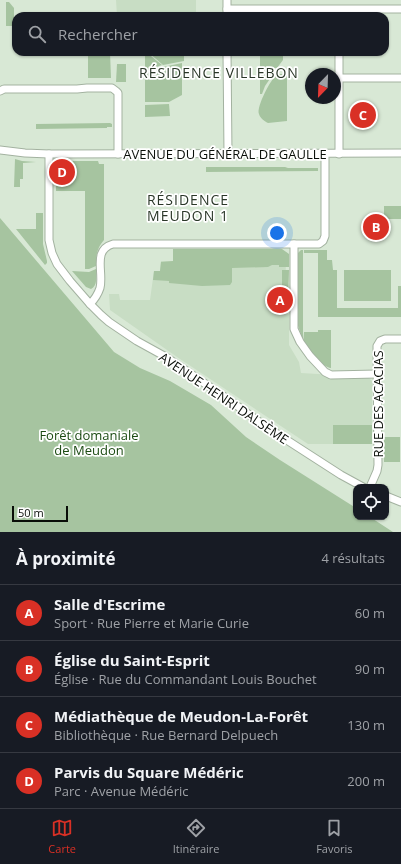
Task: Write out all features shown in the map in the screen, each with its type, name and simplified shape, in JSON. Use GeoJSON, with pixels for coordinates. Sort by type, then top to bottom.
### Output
{"type":"FeatureCollection","features":[{"type":"Feature","properties":{"kind":"street"},"geometry":{"type":"LineString","coordinates":[[227,0],[227,12],[339,12],[401,9]]}},
{"type":"Feature","properties":{"kind":"street"},"geometry":{"type":"LineString","coordinates":[[227,56],[228,154]]}},
{"type":"Feature","properties":{"kind":"street"},"geometry":{"type":"LineString","coordinates":[[339,56],[339,68]]}},
{"type":"Feature","properties":{"kind":"street"},"geometry":{"type":"LineString","coordinates":[[341,78],[401,78]]}},
{"type":"Feature","properties":{"kind":"street"},"geometry":{"type":"LineString","coordinates":[[0,91],[4,89],[114,89],[118,93],[118,154]]}},
{"type":"Feature","properties":{"kind":"street"},"geometry":{"type":"LineString","coordinates":[[339,104],[339,154]]}},
{"type":"Feature","properties":{"kind":"street","name":"AVENUE DU GÉNÉRAL DE GAULLE"},"geometry":{"type":"LineString","coordinates":[[0,150],[49,154],[401,153]]}},
{"type":"Feature","properties":{"kind":"street","name":"AVENUE HENRI DALSÈME"},"geometry":{"type":"LineString","coordinates":[[49,154],[50,247],[59,267],[90,304],[109,322],[137,341],[166,357],[265,426],[340,475],[357,484]]}},
{"type":"Feature","properties":{"kind":"street"},"geometry":{"type":"LineString","coordinates":[[90,304],[95,298],[100,287],[101,252],[108,245],[319,244],[323,241],[325,236],[325,154]]}},
{"type":"Feature","properties":{"kind":"street"},"geometry":{"type":"LineString","coordinates":[[294,244],[294,329],[300,342],[320,367],[331,375],[377,374]]}},
{"type":"Feature","properties":{"kind":"street","name":"RUE DES ACACIAS"},"geometry":{"type":"LineString","coordinates":[[371,484],[378,465],[377,346],[380,341],[385,339],[401,339]]}},
{"type":"Feature","properties":{"kind":"street"},"geometry":{"type":"LineString","coordinates":[[389,497],[401,502]]}},
{"type":"Feature","properties":{"kind":"shaded area"},"geometry":{"type":"Polygon","coordinates":[[[116,0],[196,0],[196,12],[117,12],[116,0]]]}},
{"type":"Feature","properties":{"kind":"shaded area"},"geometry":{"type":"Polygon","coordinates":[[[173,253],[286,255],[285,313],[289,314],[289,345],[299,362],[301,373],[368,377],[372,381],[372,444],[308,444],[177,357],[110,310],[109,294],[119,294],[120,300],[150,300],[154,271],[160,271],[161,261],[173,261],[173,253]]]}},
{"type":"Feature","properties":{"kind":"green space"},"geometry":{"type":"Polygon","coordinates":[[[6,2],[9,2],[14,8],[14,12],[12,12],[12,26],[6,26],[6,2]]]}},
{"type":"Feature","properties":{"kind":"green space"},"geometry":{"type":"Polygon","coordinates":[[[88,56],[110,56],[111,78],[88,78],[88,56]]]}},
{"type":"Feature","properties":{"kind":"green space"},"geometry":{"type":"Polygon","coordinates":[[[145,56],[151,56],[162,65],[145,71],[145,56]]]}},
{"type":"Feature","properties":{"kind":"green space"},"geometry":{"type":"Polygon","coordinates":[[[153,56],[184,56],[184,61],[163,65],[153,56]]]}},
{"type":"Feature","properties":{"kind":"green space"},"geometry":{"type":"Polygon","coordinates":[[[260,56],[283,56],[283,60],[277,68],[260,68],[260,56]]]}},
{"type":"Feature","properties":{"kind":"green space"},"geometry":{"type":"Polygon","coordinates":[[[182,63],[182,95],[169,102],[145,102],[145,74],[163,67],[182,63]]]}},
{"type":"Feature","properties":{"kind":"green space"},"geometry":{"type":"Polygon","coordinates":[[[117,64],[126,64],[126,82],[116,82],[117,64]]]}},
{"type":"Feature","properties":{"kind":"green space"},"geometry":{"type":"Polygon","coordinates":[[[260,70],[276,70],[265,86],[262,94],[260,94],[260,70]]]}},
{"type":"Feature","properties":{"kind":"green space"},"geometry":{"type":"Polygon","coordinates":[[[277,74],[287,74],[287,121],[268,123],[260,117],[259,110],[271,81],[277,74]]]}},
{"type":"Feature","properties":{"kind":"green space"},"geometry":{"type":"Polygon","coordinates":[[[169,104],[170,116],[145,117],[145,105],[169,104]]]}},
{"type":"Feature","properties":{"kind":"green space"},"geometry":{"type":"Polygon","coordinates":[[[36,124],[112,124],[112,127],[107,128],[36,129],[36,124]]]}},
{"type":"Feature","properties":{"kind":"green space"},"geometry":{"type":"Polygon","coordinates":[[[15,159],[36,162],[23,163],[23,179],[20,179],[20,187],[14,187],[15,159]]]}},
{"type":"Feature","properties":{"kind":"green space"},"geometry":{"type":"Polygon","coordinates":[[[56,161],[98,161],[99,164],[104,164],[104,240],[97,252],[96,266],[89,269],[85,269],[85,191],[56,191],[56,161]]]}},
{"type":"Feature","properties":{"kind":"green space"},"geometry":{"type":"Polygon","coordinates":[[[206,167],[318,168],[318,171],[206,172],[206,167]]]}},
{"type":"Feature","properties":{"kind":"green space"},"geometry":{"type":"Polygon","coordinates":[[[384,206],[401,206],[401,219],[384,219],[384,206]]]}},
{"type":"Feature","properties":{"kind":"green space"},"geometry":{"type":"Polygon","coordinates":[[[36,213],[43,213],[43,244],[47,261],[45,265],[16,229],[36,229],[36,213]]]}},
{"type":"Feature","properties":{"kind":"green space","name":"Forêt domaniale de Meudon"},"geometry":{"type":"Polygon","coordinates":[[[0,218],[114,352],[140,368],[170,381],[211,405],[246,437],[353,506],[353,520],[375,520],[393,532],[0,532],[0,218]]]}},
{"type":"Feature","properties":{"kind":"green space"},"geometry":{"type":"Polygon","coordinates":[[[173,249],[282,249],[289,254],[289,267],[272,265],[268,267],[232,268],[232,282],[230,285],[202,286],[153,280],[154,271],[160,271],[161,262],[173,261],[173,249]]]}},
{"type":"Feature","properties":{"kind":"green space"},"geometry":{"type":"Polygon","coordinates":[[[301,250],[303,250],[303,340],[297,323],[297,256],[301,250]]]}},
{"type":"Feature","properties":{"kind":"green space"},"geometry":{"type":"Polygon","coordinates":[[[304,250],[327,250],[327,260],[332,260],[333,270],[337,270],[337,308],[398,308],[398,286],[401,286],[401,317],[318,317],[318,253],[304,253],[304,250]]]}},
{"type":"Feature","properties":{"kind":"green space"},"geometry":{"type":"Polygon","coordinates":[[[96,269],[96,283],[91,289],[86,287],[72,271],[89,272],[96,269]]]}},
{"type":"Feature","properties":{"kind":"green space"},"geometry":{"type":"Polygon","coordinates":[[[282,270],[289,270],[288,304],[285,304],[285,294],[282,294],[282,270]]]}},
{"type":"Feature","properties":{"kind":"green space"},"geometry":{"type":"Polygon","coordinates":[[[344,270],[391,270],[391,301],[344,301],[344,270]]]}},
{"type":"Feature","properties":{"kind":"green space"},"geometry":{"type":"Polygon","coordinates":[[[318,330],[331,330],[331,368],[315,358],[305,345],[304,332],[318,332],[318,330]]]}},
{"type":"Feature","properties":{"kind":"green space"},"geometry":{"type":"Polygon","coordinates":[[[333,425],[372,425],[372,444],[333,444],[333,425]]]}},
{"type":"Feature","properties":{"kind":"green space"},"geometry":{"type":"Polygon","coordinates":[[[384,437],[400,437],[400,462],[384,462],[384,437]]]}},
{"type":"Feature","properties":{"kind":"place","name":"Médiathèque de Meudon-La-Forêt"},"geometry":{"type":"Point","coordinates":[363,115]}},
{"type":"Feature","properties":{"kind":"place","name":"Parvis du Square Médéric"},"geometry":{"type":"Point","coordinates":[62,172]}},
{"type":"Feature","properties":{"kind":"place","name":"Église du Saint-Esprit"},"geometry":{"type":"Point","coordinates":[376,227]}},
{"type":"Feature","properties":{"kind":"place","name":"Salle d'Escrime"},"geometry":{"type":"Point","coordinates":[280,300]}},
{"type":"Feature","properties":{"kind":"district","name":"RÉSIDENCE VILLEBON"},"geometry":{"type":"Point","coordinates":[219,72]}},
{"type":"Feature","properties":{"kind":"district","name":"RÉSIDENCE MEUDON 1"},"geometry":{"type":"Point","coordinates":[188,208]}}]}
